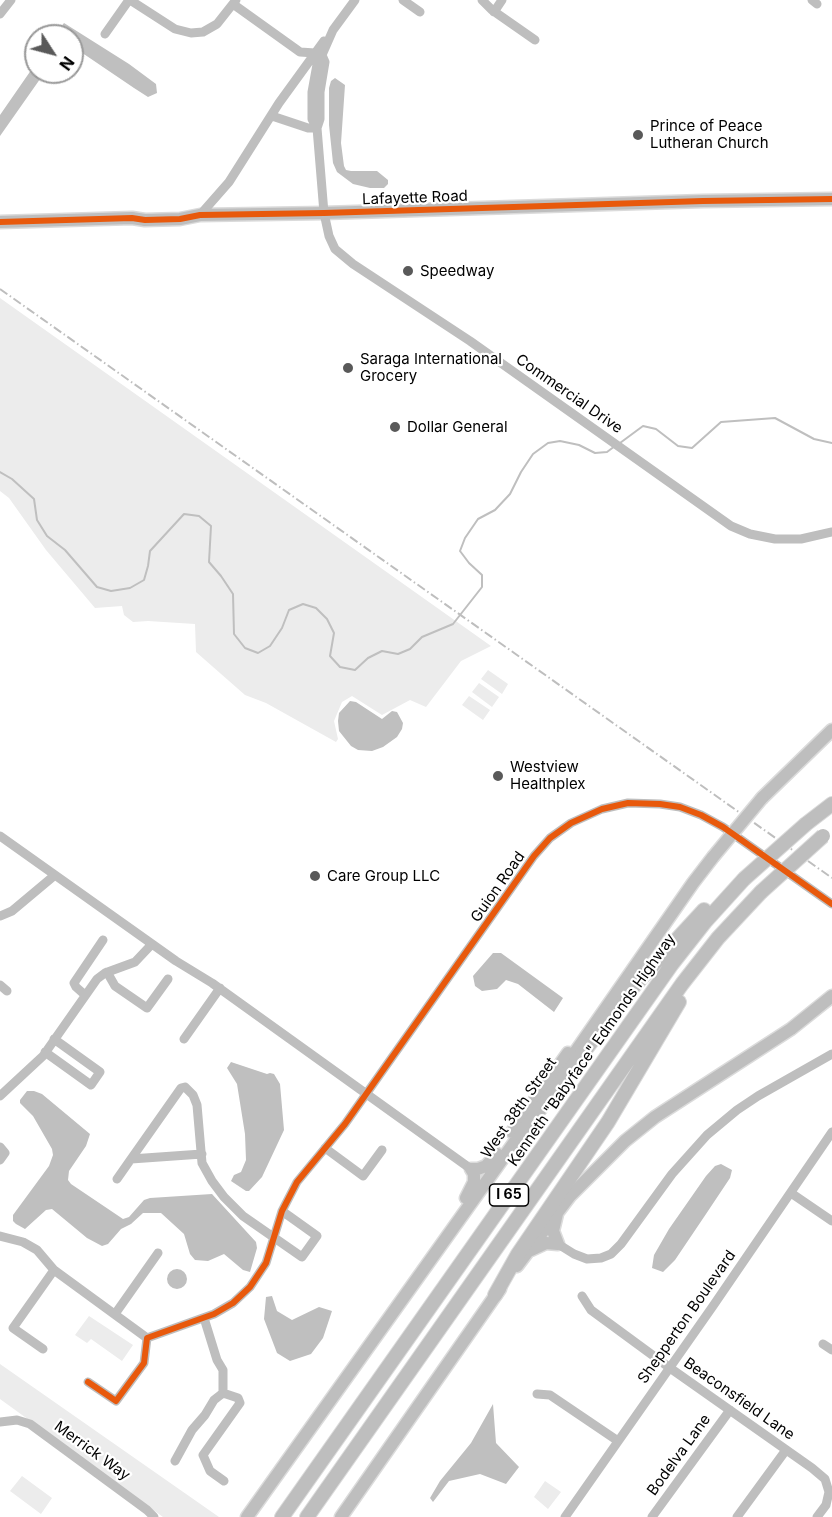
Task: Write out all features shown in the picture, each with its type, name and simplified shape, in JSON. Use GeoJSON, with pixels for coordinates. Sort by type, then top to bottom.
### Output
{"type":"FeatureCollection","features":[{"type":"Feature","properties":{"kind":"highway","name":"Kenneth \"Babyface\" Edmonds Highway"},"geometry":{"type":"LineString","coordinates":[[282,1517],[672,964],[705,922],[744,879],[832,804]]}},
{"type":"Feature","properties":{"kind":"highway","name":"I 65"},"geometry":{"type":"LineString","coordinates":[[307,1517],[682,984],[718,938],[761,892],[828,833]]}},
{"type":"Feature","properties":{"kind":"highway"},"geometry":{"type":"LineString","coordinates":[[521,1134],[638,981],[708,906],[744,879]]}},
{"type":"Feature","properties":{"kind":"highway"},"geometry":{"type":"LineString","coordinates":[[495,1295],[518,1254],[608,1122],[718,938]]}},
{"type":"Feature","properties":{"kind":"main road","name":"Lafayette Road"},"geometry":{"type":"LineString","coordinates":[[0,222],[132,218],[136,214],[182,211],[200,215],[324,213],[685,201],[832,199]]}},
{"type":"Feature","properties":{"kind":"main road","name":"West 38th Street"},"geometry":{"type":"LineString","coordinates":[[247,1517],[521,1134],[602,1013],[713,857],[762,798],[832,730]]}},
{"type":"Feature","properties":{"kind":"main road"},"geometry":{"type":"LineString","coordinates":[[341,1517],[495,1295],[558,1210],[596,1167],[635,1132],[668,1108],[781,1036],[832,996]]}},
{"type":"Feature","properties":{"kind":"main road"},"geometry":{"type":"LineString","coordinates":[[446,1236],[471,1189],[474,1177],[471,1169],[482,1168],[492,1160],[573,1046],[602,1013]]}},
{"type":"Feature","properties":{"kind":"main road"},"geometry":{"type":"LineString","coordinates":[[528,1252],[543,1244],[558,1244],[553,1231],[558,1210]]}},
{"type":"Feature","properties":{"kind":"street"},"geometry":{"type":"LineString","coordinates":[[0,14],[11,0]]}},
{"type":"Feature","properties":{"kind":"street"},"geometry":{"type":"LineString","coordinates":[[105,34],[130,0],[175,29],[191,33],[200,33],[212,28],[222,19],[234,2],[300,52],[319,54]]}},
{"type":"Feature","properties":{"kind":"street"},"geometry":{"type":"LineString","coordinates":[[200,215],[229,182],[279,103],[305,67],[319,54],[355,0]]}},
{"type":"Feature","properties":{"kind":"street"},"geometry":{"type":"LineString","coordinates":[[403,0],[420,12]]}},
{"type":"Feature","properties":{"kind":"street"},"geometry":{"type":"LineString","coordinates":[[482,0],[494,12],[535,40]]}},
{"type":"Feature","properties":{"kind":"street"},"geometry":{"type":"LineString","coordinates":[[494,12],[502,0]]}},
{"type":"Feature","properties":{"kind":"street"},"geometry":{"type":"LineString","coordinates":[[300,52],[305,67]]}},
{"type":"Feature","properties":{"kind":"street","name":"Commercial Drive"},"geometry":{"type":"LineString","coordinates":[[319,54],[325,62],[320,92],[320,119],[316,128],[324,213],[330,241],[340,254],[470,341],[725,522],[750,534],[775,539],[791,540],[832,532]]}},
{"type":"Feature","properties":{"kind":"street"},"geometry":{"type":"LineString","coordinates":[[272,116],[308,128],[316,128]]}},
{"type":"Feature","properties":{"kind":"street","name":"Guion Road"},"geometry":{"type":"LineString","coordinates":[[147,1338],[204,1318],[233,1303],[250,1287],[266,1263],[282,1211],[297,1182],[366,1094],[537,852],[555,834],[591,813],[613,806],[638,803],[670,805],[692,811],[723,827],[832,904]]}},
{"type":"Feature","properties":{"kind":"street"},"geometry":{"type":"LineString","coordinates":[[0,836],[152,944],[220,988],[471,1169]]}},
{"type":"Feature","properties":{"kind":"street"},"geometry":{"type":"LineString","coordinates":[[0,916],[12,911],[55,875]]}},
{"type":"Feature","properties":{"kind":"street"},"geometry":{"type":"LineString","coordinates":[[86,994],[75,987],[74,983],[103,940]]}},
{"type":"Feature","properties":{"kind":"street"},"geometry":{"type":"LineString","coordinates":[[0,1096],[45,1052],[97,979],[107,972],[135,962],[152,944]]}},
{"type":"Feature","properties":{"kind":"street"},"geometry":{"type":"LineString","coordinates":[[107,972],[115,986],[147,1008],[168,979]]}},
{"type":"Feature","properties":{"kind":"street"},"geometry":{"type":"LineString","coordinates":[[184,1039],[220,988]]}},
{"type":"Feature","properties":{"kind":"street"},"geometry":{"type":"LineString","coordinates":[[45,1052],[91,1085],[100,1072],[54,1039]]}},
{"type":"Feature","properties":{"kind":"street"},"geometry":{"type":"LineString","coordinates":[[558,1244],[587,1259],[597,1259],[611,1254],[621,1244],[672,1174],[707,1135],[758,1095],[832,1054]]}},
{"type":"Feature","properties":{"kind":"street"},"geometry":{"type":"LineString","coordinates":[[117,1179],[184,1087],[193,1095],[197,1105],[204,1167],[224,1197],[247,1219],[303,1257],[317,1236],[282,1211]]}},
{"type":"Feature","properties":{"kind":"street","name":"Shepperton Boulevard"},"geometry":{"type":"LineString","coordinates":[[567,1516],[832,1132]]}},
{"type":"Feature","properties":{"kind":"street"},"geometry":{"type":"LineString","coordinates":[[0,1147],[5,1153],[0,1160]]}},
{"type":"Feature","properties":{"kind":"street"},"geometry":{"type":"LineString","coordinates":[[325,1148],[363,1176],[382,1150]]}},
{"type":"Feature","properties":{"kind":"street"},"geometry":{"type":"LineString","coordinates":[[131,1159],[202,1154]]}},
{"type":"Feature","properties":{"kind":"street"},"geometry":{"type":"LineString","coordinates":[[791,1193],[832,1221]]}},
{"type":"Feature","properties":{"kind":"street"},"geometry":{"type":"LineString","coordinates":[[0,1236],[32,1246],[42,1254],[54,1270],[147,1338],[144,1363],[116,1401],[88,1382]]}},
{"type":"Feature","properties":{"kind":"street"},"geometry":{"type":"LineString","coordinates":[[114,1314],[158,1253]]}},
{"type":"Feature","properties":{"kind":"street"},"geometry":{"type":"LineString","coordinates":[[43,1349],[14,1328],[54,1270]]}},
{"type":"Feature","properties":{"kind":"street","name":"Beaconsfield Lane"},"geometry":{"type":"LineString","coordinates":[[582,1296],[591,1310],[825,1479],[829,1492],[826,1505],[817,1517]]}},
{"type":"Feature","properties":{"kind":"street"},"geometry":{"type":"LineString","coordinates":[[204,1318],[217,1360],[224,1374],[226,1394]]}},
{"type":"Feature","properties":{"kind":"street"},"geometry":{"type":"LineString","coordinates":[[823,1344],[832,1350]]}},
{"type":"Feature","properties":{"kind":"street"},"geometry":{"type":"LineString","coordinates":[[175,1461],[192,1430],[214,1400],[226,1394],[238,1398],[240,1403],[205,1450],[204,1457],[210,1471],[224,1481]]}},
{"type":"Feature","properties":{"kind":"street"},"geometry":{"type":"LineString","coordinates":[[537,1394],[550,1395],[618,1441]]}},
{"type":"Feature","properties":{"kind":"street","name":"Bodelva Lane"},"geometry":{"type":"LineString","coordinates":[[652,1517],[730,1410]]}},
{"type":"Feature","properties":{"kind":"street","name":"Merrick Way"},"geometry":{"type":"LineString","coordinates":[[4,1421],[20,1420],[30,1425],[154,1517]]}},
{"type":"Feature","properties":{"kind":"street"},"geometry":{"type":"LineString","coordinates":[[186,1441],[205,1450]]}},
{"type":"Feature","properties":{"kind":"street"},"geometry":{"type":"LineString","coordinates":[[737,1517],[786,1450]]}},
{"type":"Feature","properties":{"kind":"shaded area"},"geometry":{"type":"Polygon","coordinates":[[[84,36],[156,84],[157,93],[148,97],[84,54],[84,36]]]}},
{"type":"Feature","properties":{"kind":"shaded area"},"geometry":{"type":"Polygon","coordinates":[[[335,78],[345,85],[341,143],[344,166],[346,170],[351,171],[377,171],[388,180],[384,188],[353,184],[337,172],[333,163],[329,125],[329,88],[331,81],[335,78]]]}},
{"type":"Feature","properties":{"kind":"shaded area"},"geometry":{"type":"Polygon","coordinates":[[[24,80],[24,84],[37,84],[0,136],[0,115],[24,80]]]}},
{"type":"Feature","properties":{"kind":"shaded area"},"geometry":{"type":"Polygon","coordinates":[[[0,298],[491,646],[461,661],[426,707],[410,700],[382,715],[352,696],[342,702],[334,721],[338,739],[336,742],[266,703],[245,695],[196,652],[195,624],[133,622],[124,615],[122,606],[95,608],[46,550],[9,498],[0,491],[0,298]]]}},
{"type":"Feature","properties":{"kind":"shaded area"},"geometry":{"type":"Polygon","coordinates":[[[488,670],[508,684],[502,694],[481,679],[488,670]]]}},
{"type":"Feature","properties":{"kind":"shaded area"},"geometry":{"type":"Polygon","coordinates":[[[479,683],[499,697],[492,707],[472,692],[479,683]]]}},
{"type":"Feature","properties":{"kind":"shaded area"},"geometry":{"type":"Polygon","coordinates":[[[469,696],[490,710],[483,720],[462,705],[469,696]]]}},
{"type":"Feature","properties":{"kind":"shaded area"},"geometry":{"type":"Polygon","coordinates":[[[350,701],[356,702],[382,719],[392,711],[397,712],[403,723],[397,737],[383,747],[372,751],[358,750],[351,746],[339,731],[338,721],[339,713],[350,701]]]}},
{"type":"Feature","properties":{"kind":"shaded area"},"geometry":{"type":"Polygon","coordinates":[[[493,953],[501,953],[563,998],[554,1012],[518,984],[506,980],[497,989],[482,991],[475,986],[473,976],[493,953]]]}},
{"type":"Feature","properties":{"kind":"shaded area"},"geometry":{"type":"Polygon","coordinates":[[[231,1062],[267,1074],[274,1074],[280,1084],[284,1130],[262,1177],[249,1191],[231,1181],[234,1175],[241,1172],[246,1160],[245,1134],[237,1084],[227,1068],[231,1062]]]}},
{"type":"Feature","properties":{"kind":"shaded area"},"geometry":{"type":"Polygon","coordinates":[[[27,1091],[42,1094],[90,1134],[86,1146],[69,1171],[68,1180],[71,1184],[123,1219],[129,1217],[144,1200],[150,1198],[212,1194],[256,1242],[257,1248],[250,1272],[243,1270],[224,1254],[208,1261],[195,1260],[190,1254],[184,1234],[161,1213],[143,1213],[131,1224],[121,1229],[108,1244],[102,1246],[87,1238],[52,1209],[46,1210],[25,1229],[16,1224],[13,1221],[13,1215],[49,1166],[53,1155],[52,1149],[33,1116],[20,1103],[27,1091]]]}},
{"type":"Feature","properties":{"kind":"shaded area"},"geometry":{"type":"Polygon","coordinates":[[[721,1164],[732,1170],[730,1178],[675,1260],[663,1272],[652,1268],[654,1255],[669,1229],[706,1176],[715,1166],[721,1164]]]}},
{"type":"Feature","properties":{"kind":"shaded area"},"geometry":{"type":"Polygon","coordinates":[[[173,1269],[181,1269],[187,1275],[187,1283],[181,1289],[173,1289],[167,1283],[167,1275],[173,1269]]]}},
{"type":"Feature","properties":{"kind":"shaded area"},"geometry":{"type":"Polygon","coordinates":[[[272,1296],[277,1311],[292,1320],[319,1307],[332,1311],[323,1338],[311,1354],[290,1361],[277,1353],[264,1319],[266,1297],[272,1296]]]}},
{"type":"Feature","properties":{"kind":"shaded area"},"geometry":{"type":"Polygon","coordinates":[[[89,1316],[133,1345],[122,1361],[91,1339],[87,1343],[75,1335],[89,1316]]]}},
{"type":"Feature","properties":{"kind":"shaded area"},"geometry":{"type":"Polygon","coordinates":[[[0,1364],[219,1517],[163,1517],[0,1399],[0,1364]]]}},
{"type":"Feature","properties":{"kind":"shaded area"},"geometry":{"type":"Polygon","coordinates":[[[493,1404],[496,1443],[519,1467],[506,1484],[480,1474],[449,1481],[433,1502],[430,1498],[440,1481],[471,1443],[493,1404]]]}},
{"type":"Feature","properties":{"kind":"shaded area"},"geometry":{"type":"Polygon","coordinates":[[[22,1476],[52,1498],[41,1514],[10,1491],[22,1476]]]}},
{"type":"Feature","properties":{"kind":"shaded area"},"geometry":{"type":"Polygon","coordinates":[[[545,1481],[561,1492],[548,1509],[534,1497],[545,1481]]]}},
{"type":"Feature","properties":{"kind":"waterway"},"geometry":{"type":"LineString","coordinates":[[620,443],[643,426],[656,429],[678,446],[692,448],[721,422],[775,418],[814,439],[832,443]]}},
{"type":"Feature","properties":{"kind":"waterway"},"geometry":{"type":"LineString","coordinates":[[0,472],[12,479],[34,499],[37,520],[47,536],[65,550],[97,587],[111,591],[130,588],[144,580],[150,551],[184,514],[199,516],[211,526],[209,562],[233,594],[234,634],[245,648],[258,653],[270,646],[282,628],[289,610],[303,604],[316,608],[327,619],[334,633],[330,656],[340,667],[355,670],[368,658],[382,651],[398,654],[410,649],[422,637],[453,624],[482,587],[482,575],[460,551],[465,538],[478,519],[495,510],[510,494],[533,454],[548,443],[560,441],[579,445],[595,453],[607,452],[615,446]]}},
{"type":"Feature","properties":{"kind":"railway"},"geometry":{"type":"LineString","coordinates":[[0,289],[832,878]]}},
{"type":"Feature","properties":{"kind":"cycle path"},"geometry":{"type":"LineString","coordinates":[[0,222],[132,218],[145,220],[180,219],[200,215],[832,199]]}},
{"type":"Feature","properties":{"kind":"cycle path"},"geometry":{"type":"LineString","coordinates":[[88,1382],[116,1401],[144,1363],[147,1338],[214,1314],[233,1303],[250,1287],[266,1263],[282,1211],[297,1182],[345,1124],[534,856],[550,838],[571,823],[602,809],[628,803],[680,807],[723,827],[832,904]]}},
{"type":"Feature","properties":{"kind":"place","name":"Prince of Peace Lutheran Church"},"geometry":{"type":"Point","coordinates":[638,135]}},
{"type":"Feature","properties":{"kind":"place","name":"Speedway"},"geometry":{"type":"Point","coordinates":[408,271]}},
{"type":"Feature","properties":{"kind":"place","name":"Saraga International Grocery"},"geometry":{"type":"Point","coordinates":[348,368]}},
{"type":"Feature","properties":{"kind":"place","name":"Dollar General"},"geometry":{"type":"Point","coordinates":[395,427]}},
{"type":"Feature","properties":{"kind":"place","name":"Westview Healthplex"},"geometry":{"type":"Point","coordinates":[498,776]}},
{"type":"Feature","properties":{"kind":"place","name":"Care Group LLC"},"geometry":{"type":"Point","coordinates":[315,876]}}]}
